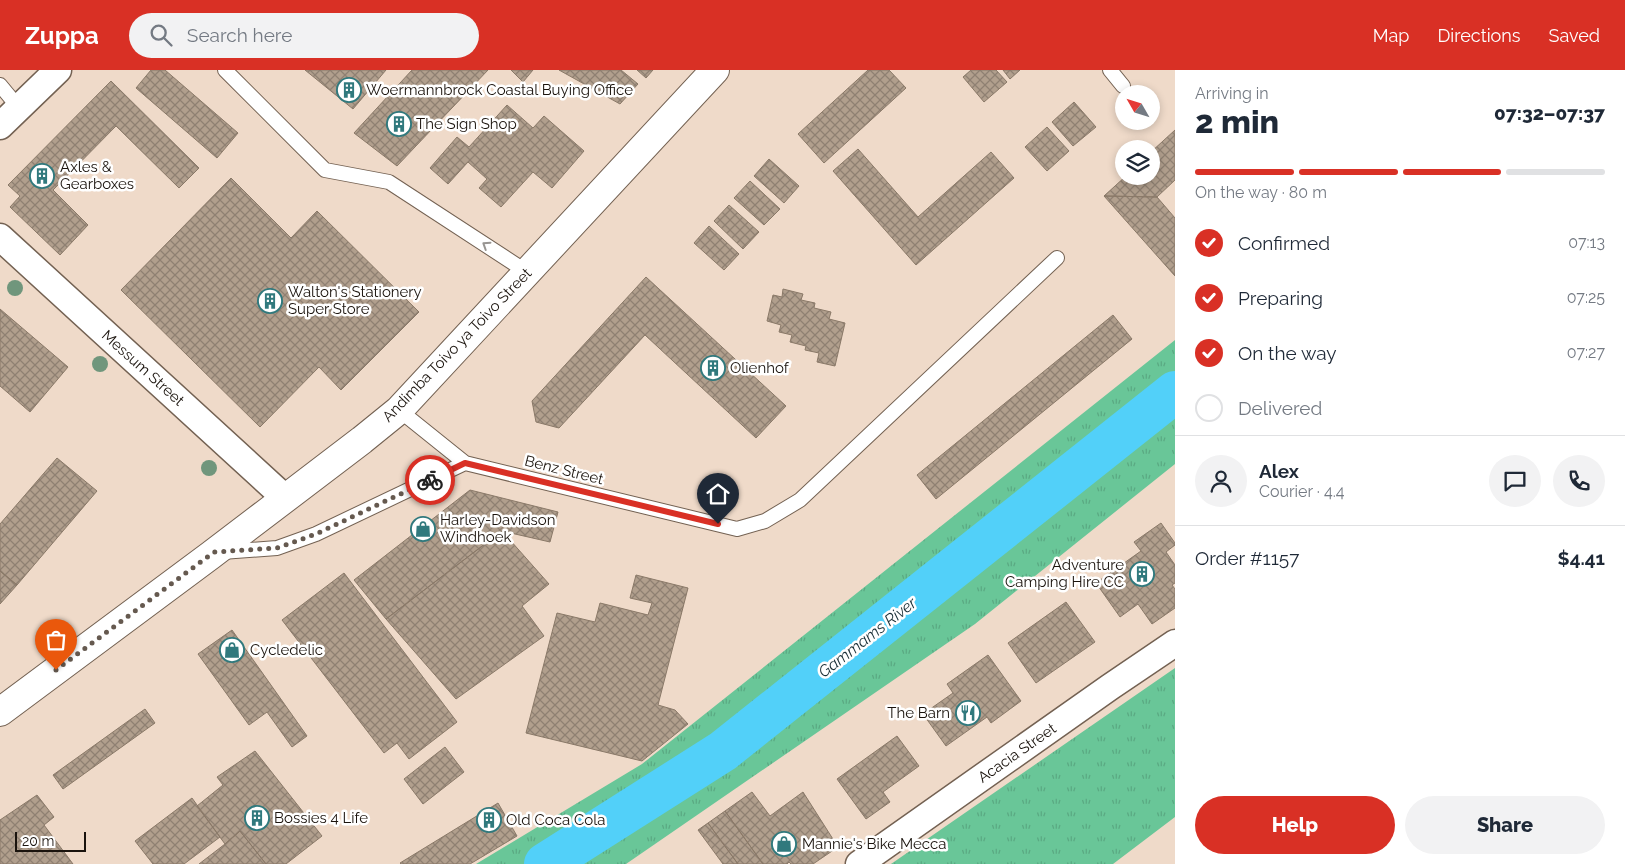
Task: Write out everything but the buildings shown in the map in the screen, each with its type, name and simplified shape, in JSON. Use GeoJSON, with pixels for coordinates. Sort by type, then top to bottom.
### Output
{"type":"FeatureCollection","features":[{"type":"Feature","properties":{"kind":"street"},"geometry":{"type":"LineString","coordinates":[[0,126],[58,70]]}},
{"type":"Feature","properties":{"kind":"street","name":"Andimba Toivo ya Toivo Street"},"geometry":{"type":"LineString","coordinates":[[0,712],[362,440],[399,410],[715,70]]}},
{"type":"Feature","properties":{"kind":"street","name":"Messum Street"},"geometry":{"type":"LineString","coordinates":[[0,237],[285,498]]}},
{"type":"Feature","properties":{"kind":"street","name":"Acacia Street"},"geometry":{"type":"LineString","coordinates":[[860,864],[1110,686],[1175,643]]}},
{"type":"Feature","properties":{"kind":"lane"},"geometry":{"type":"LineString","coordinates":[[225,70],[325,170],[388,182],[527,272]]}},
{"type":"Feature","properties":{"kind":"lane"},"geometry":{"type":"LineString","coordinates":[[1110,70],[1122,85]]}},
{"type":"Feature","properties":{"kind":"lane"},"geometry":{"type":"LineString","coordinates":[[0,85],[19,108]]}},
{"type":"Feature","properties":{"kind":"lane","name":"Benz Street"},"geometry":{"type":"LineString","coordinates":[[399,410],[465,463],[738,529],[764,522],[800,500],[1058,258]]}},
{"type":"Feature","properties":{"kind":"lane"},"geometry":{"type":"LineString","coordinates":[[214,552],[277,548],[301,540],[465,463]]}},
{"type":"Feature","properties":{"kind":"green space"},"geometry":{"type":"Polygon","coordinates":[[[1175,340],[1175,464],[975,624],[626,864],[476,864],[642,764],[1175,340]]]}},
{"type":"Feature","properties":{"kind":"green space"},"geometry":{"type":"Polygon","coordinates":[[[1175,668],[1175,817],[1113,864],[891,864],[1175,668]]]}},
{"type":"Feature","properties":{"kind":"waterway","name":"Gammams River"},"geometry":{"type":"LineString","coordinates":[[545,864],[723,751],[1175,392]]}},
{"type":"Feature","properties":{"kind":"way so far"},"geometry":{"type":"LineString","coordinates":[[56,670],[214,552],[277,548],[316,534],[430,480]]}},
{"type":"Feature","properties":{"kind":"place","name":"Woermannbrock Coastal Buying Office"},"geometry":{"type":"Point","coordinates":[349,90]}},
{"type":"Feature","properties":{"kind":"place","name":"The Sign Shop"},"geometry":{"type":"Point","coordinates":[399,124]}},
{"type":"Feature","properties":{"kind":"place","name":"Axles & Gearboxes"},"geometry":{"type":"Point","coordinates":[42,176]}},
{"type":"Feature","properties":{"kind":"place","name":"Walton's Stationery Super Store"},"geometry":{"type":"Point","coordinates":[270,301]}},
{"type":"Feature","properties":{"kind":"place","name":"Olienhof"},"geometry":{"type":"Point","coordinates":[713,368]}},
{"type":"Feature","properties":{"kind":"place","name":"Harley-Davidson Windhoek"},"geometry":{"type":"Point","coordinates":[423,529]}},
{"type":"Feature","properties":{"kind":"place","name":"Adventure Camping Hire CC"},"geometry":{"type":"Point","coordinates":[1142,574]}},
{"type":"Feature","properties":{"kind":"place","name":"Cycledelic"},"geometry":{"type":"Point","coordinates":[232,650]}},
{"type":"Feature","properties":{"kind":"place","name":"The Barn"},"geometry":{"type":"Point","coordinates":[968,713]}},
{"type":"Feature","properties":{"kind":"place","name":"Bossies 4 Life"},"geometry":{"type":"Point","coordinates":[257,818]}},
{"type":"Feature","properties":{"kind":"place","name":"Old Coca Cola"},"geometry":{"type":"Point","coordinates":[489,820]}},
{"type":"Feature","properties":{"kind":"place","name":"Mannie's Bike Mecca"},"geometry":{"type":"Point","coordinates":[784,844]}},
{"type":"Feature","properties":{"kind":"route"},"geometry":{"type":"LineString","coordinates":[[430,480],[465,463],[718,524]]}}]}
